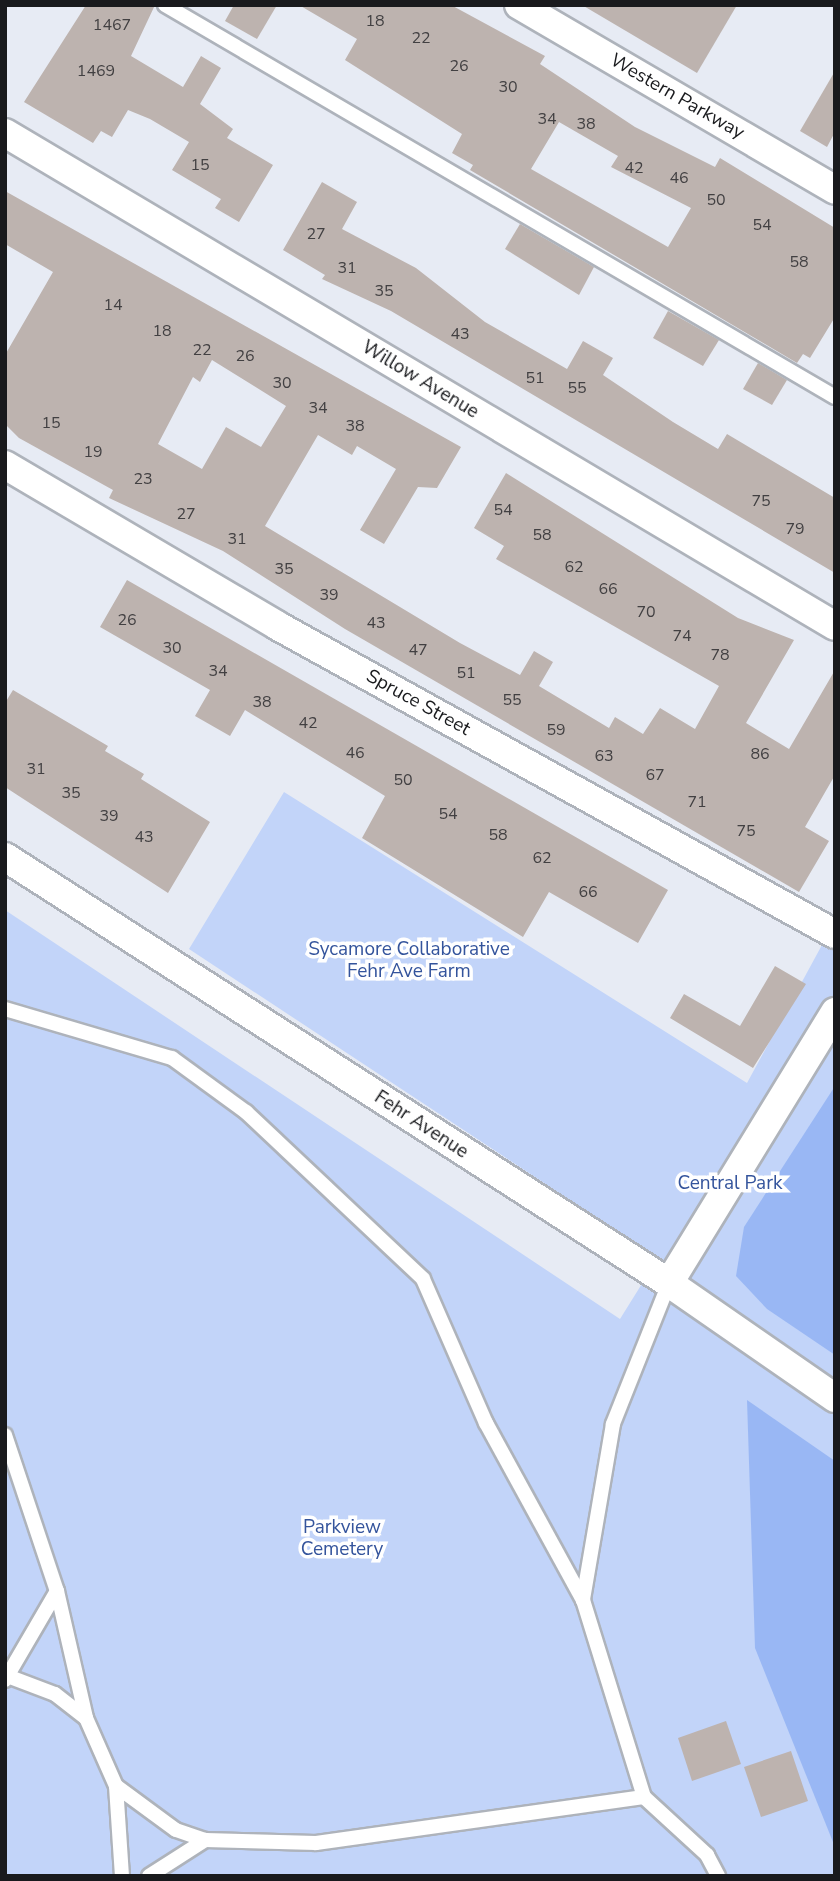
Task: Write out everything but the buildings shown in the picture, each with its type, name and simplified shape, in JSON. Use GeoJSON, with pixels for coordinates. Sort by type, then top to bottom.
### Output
{"type":"FeatureCollection","features":[{"type":"Feature","properties":{"kind":"street","name":"Western Parkway"},"geometry":{"type":"LineString","coordinates":[[519,5],[835,190]]}},
{"type":"Feature","properties":{"kind":"street","name":"Willow Avenue"},"geometry":{"type":"LineString","coordinates":[[5,133],[835,626]]}},
{"type":"Feature","properties":{"kind":"street","name":"Spruce Street"},"geometry":{"type":"LineString","coordinates":[[5,465],[278,626],[835,934]]}},
{"type":"Feature","properties":{"kind":"street","name":"Fehr Avenue"},"geometry":{"type":"LineString","coordinates":[[5,857],[669,1283],[835,1398]]}},
{"type":"Feature","properties":{"kind":"street"},"geometry":{"type":"LineString","coordinates":[[669,1283],[835,1012]]}},
{"type":"Feature","properties":{"kind":"lane"},"geometry":{"type":"LineString","coordinates":[[166,5],[835,397]]}},
{"type":"Feature","properties":{"kind":"lane"},"geometry":{"type":"LineString","coordinates":[[5,1009],[172,1058],[246,1112],[423,1279],[486,1423],[583,1600],[644,1797],[707,1855],[718,1876]]}},
{"type":"Feature","properties":{"kind":"lane"},"geometry":{"type":"LineString","coordinates":[[583,1600],[613,1424],[669,1283]]}},
{"type":"Feature","properties":{"kind":"lane"},"geometry":{"type":"LineString","coordinates":[[5,1435],[57,1591],[86,1718],[116,1786],[122,1876]]}},
{"type":"Feature","properties":{"kind":"lane"},"geometry":{"type":"LineString","coordinates":[[57,1591],[8,1678],[55,1694],[86,1718]]}},
{"type":"Feature","properties":{"kind":"lane"},"geometry":{"type":"LineString","coordinates":[[116,1786],[176,1829],[205,1840],[316,1843],[644,1797]]}},
{"type":"Feature","properties":{"kind":"lane"},"geometry":{"type":"LineString","coordinates":[[149,1876],[205,1840]]}},
{"type":"Feature","properties":{"kind":"green space","name":"Parkview Cemetery"},"geometry":{"type":"Polygon","coordinates":[[[284,792],[747,1083],[835,921],[835,1876],[5,1876],[5,910],[620,1319],[658,1258],[189,949],[284,792]]]}},
{"type":"Feature","properties":{"kind":"shaded area"},"geometry":{"type":"Polygon","coordinates":[[[835,1086],[835,1355],[767,1309],[736,1276],[744,1227],[835,1086]]]}},
{"type":"Feature","properties":{"kind":"shaded area"},"geometry":{"type":"Polygon","coordinates":[[[747,1400],[835,1461],[835,1847],[755,1648],[747,1400]]]}},
{"type":"Feature","properties":{"kind":"park label","name":"Sycamore Collaborative Fehr Ave Farm"},"geometry":{"type":"Point","coordinates":[409,961]}},
{"type":"Feature","properties":{"kind":"park label","name":"Central Park"},"geometry":{"type":"Point","coordinates":[730,1184]}}]}
